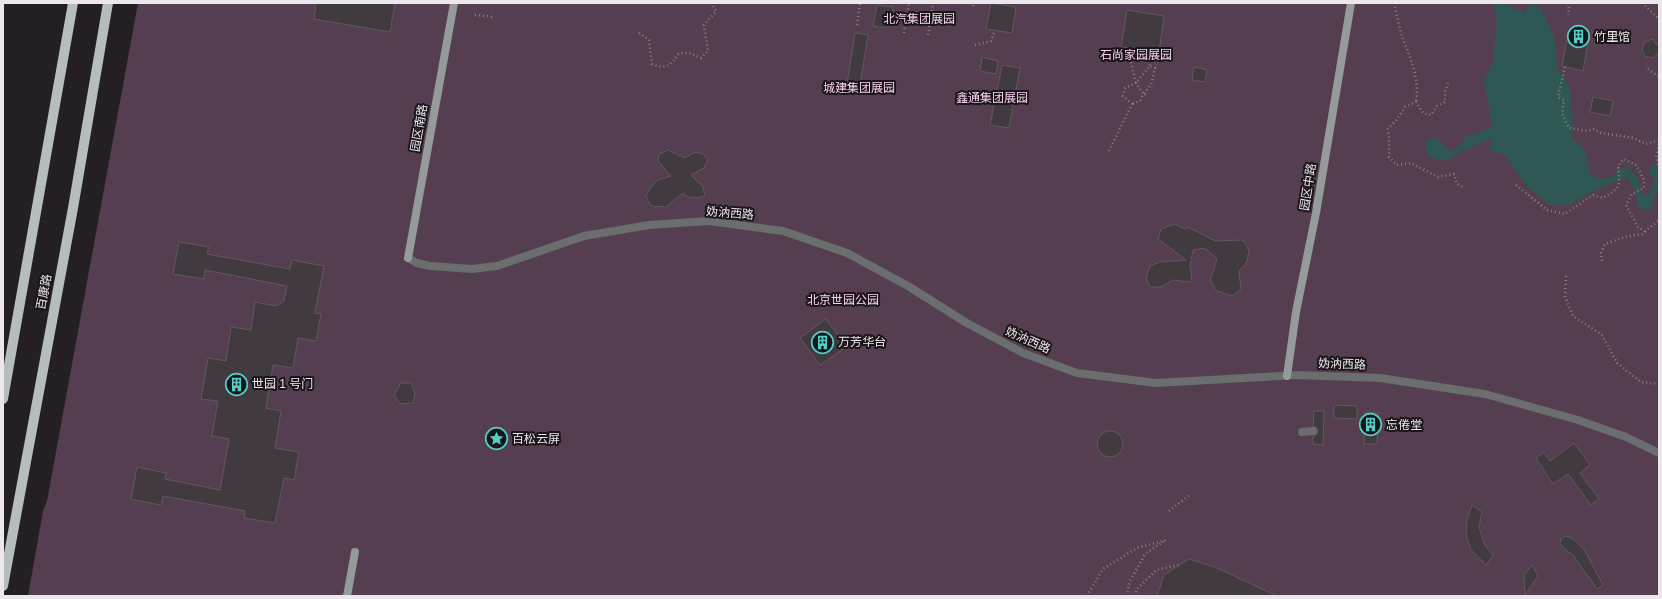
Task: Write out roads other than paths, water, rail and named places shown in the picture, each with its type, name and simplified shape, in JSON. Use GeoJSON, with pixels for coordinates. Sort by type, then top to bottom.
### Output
{"type":"FeatureCollection","features":[{"type":"Feature","properties":{"kind":"main road","name":"百康路"},"geometry":{"type":"LineString","coordinates":[[3,399],[73,3]]}},
{"type":"Feature","properties":{"kind":"main road","name":"百康路"},"geometry":{"type":"LineString","coordinates":[[3,586],[73,208],[108,3]]}},
{"type":"Feature","properties":{"kind":"street","name":"园区南路"},"geometry":{"type":"LineString","coordinates":[[408,258],[454,3]]}},
{"type":"Feature","properties":{"kind":"street","name":"园区中路"},"geometry":{"type":"LineString","coordinates":[[1287,376],[1296,312],[1316,213],[1351,3]]}},
{"type":"Feature","properties":{"kind":"street","name":"妫汭西路"},"geometry":{"type":"LineString","coordinates":[[408,258],[417,263],[430,266],[472,269],[497,266],[584,236],[649,225],[709,221],[783,231],[847,253],[908,286],[965,322],[1023,353],[1077,373],[1156,383],[1287,376],[1380,378],[1485,394],[1578,420],[1626,437],[1659,453]]}},
{"type":"Feature","properties":{"kind":"street"},"geometry":{"type":"LineString","coordinates":[[1302,432],[1313,431]]}},
{"type":"Feature","properties":{"kind":"street"},"geometry":{"type":"LineString","coordinates":[[347,596],[354,552]]}},
{"type":"Feature","properties":{"kind":"place","name":"竹里馆"},"geometry":{"type":"Point","coordinates":[1578,37]}},
{"type":"Feature","properties":{"kind":"place","name":"万芳华台"},"geometry":{"type":"Point","coordinates":[823,342]}},
{"type":"Feature","properties":{"kind":"place","name":"世园 1 号门"},"geometry":{"type":"Point","coordinates":[237,384]}},
{"type":"Feature","properties":{"kind":"place","name":"忘倦堂"},"geometry":{"type":"Point","coordinates":[1371,425]}},
{"type":"Feature","properties":{"kind":"place","name":"百松云屏"},"geometry":{"type":"Point","coordinates":[497,439]}},
{"type":"Feature","properties":{"kind":"park label","name":"北汽集团展园"},"geometry":{"type":"Point","coordinates":[919,19]}},
{"type":"Feature","properties":{"kind":"park label","name":"石尚家园展园"},"geometry":{"type":"Point","coordinates":[1136,55]}},
{"type":"Feature","properties":{"kind":"park label","name":"城建集团展园"},"geometry":{"type":"Point","coordinates":[859,88]}},
{"type":"Feature","properties":{"kind":"park label","name":"鑫通集团展园"},"geometry":{"type":"Point","coordinates":[992,98]}},
{"type":"Feature","properties":{"kind":"park label","name":"北京世园公园"},"geometry":{"type":"Point","coordinates":[843,300]}}]}
